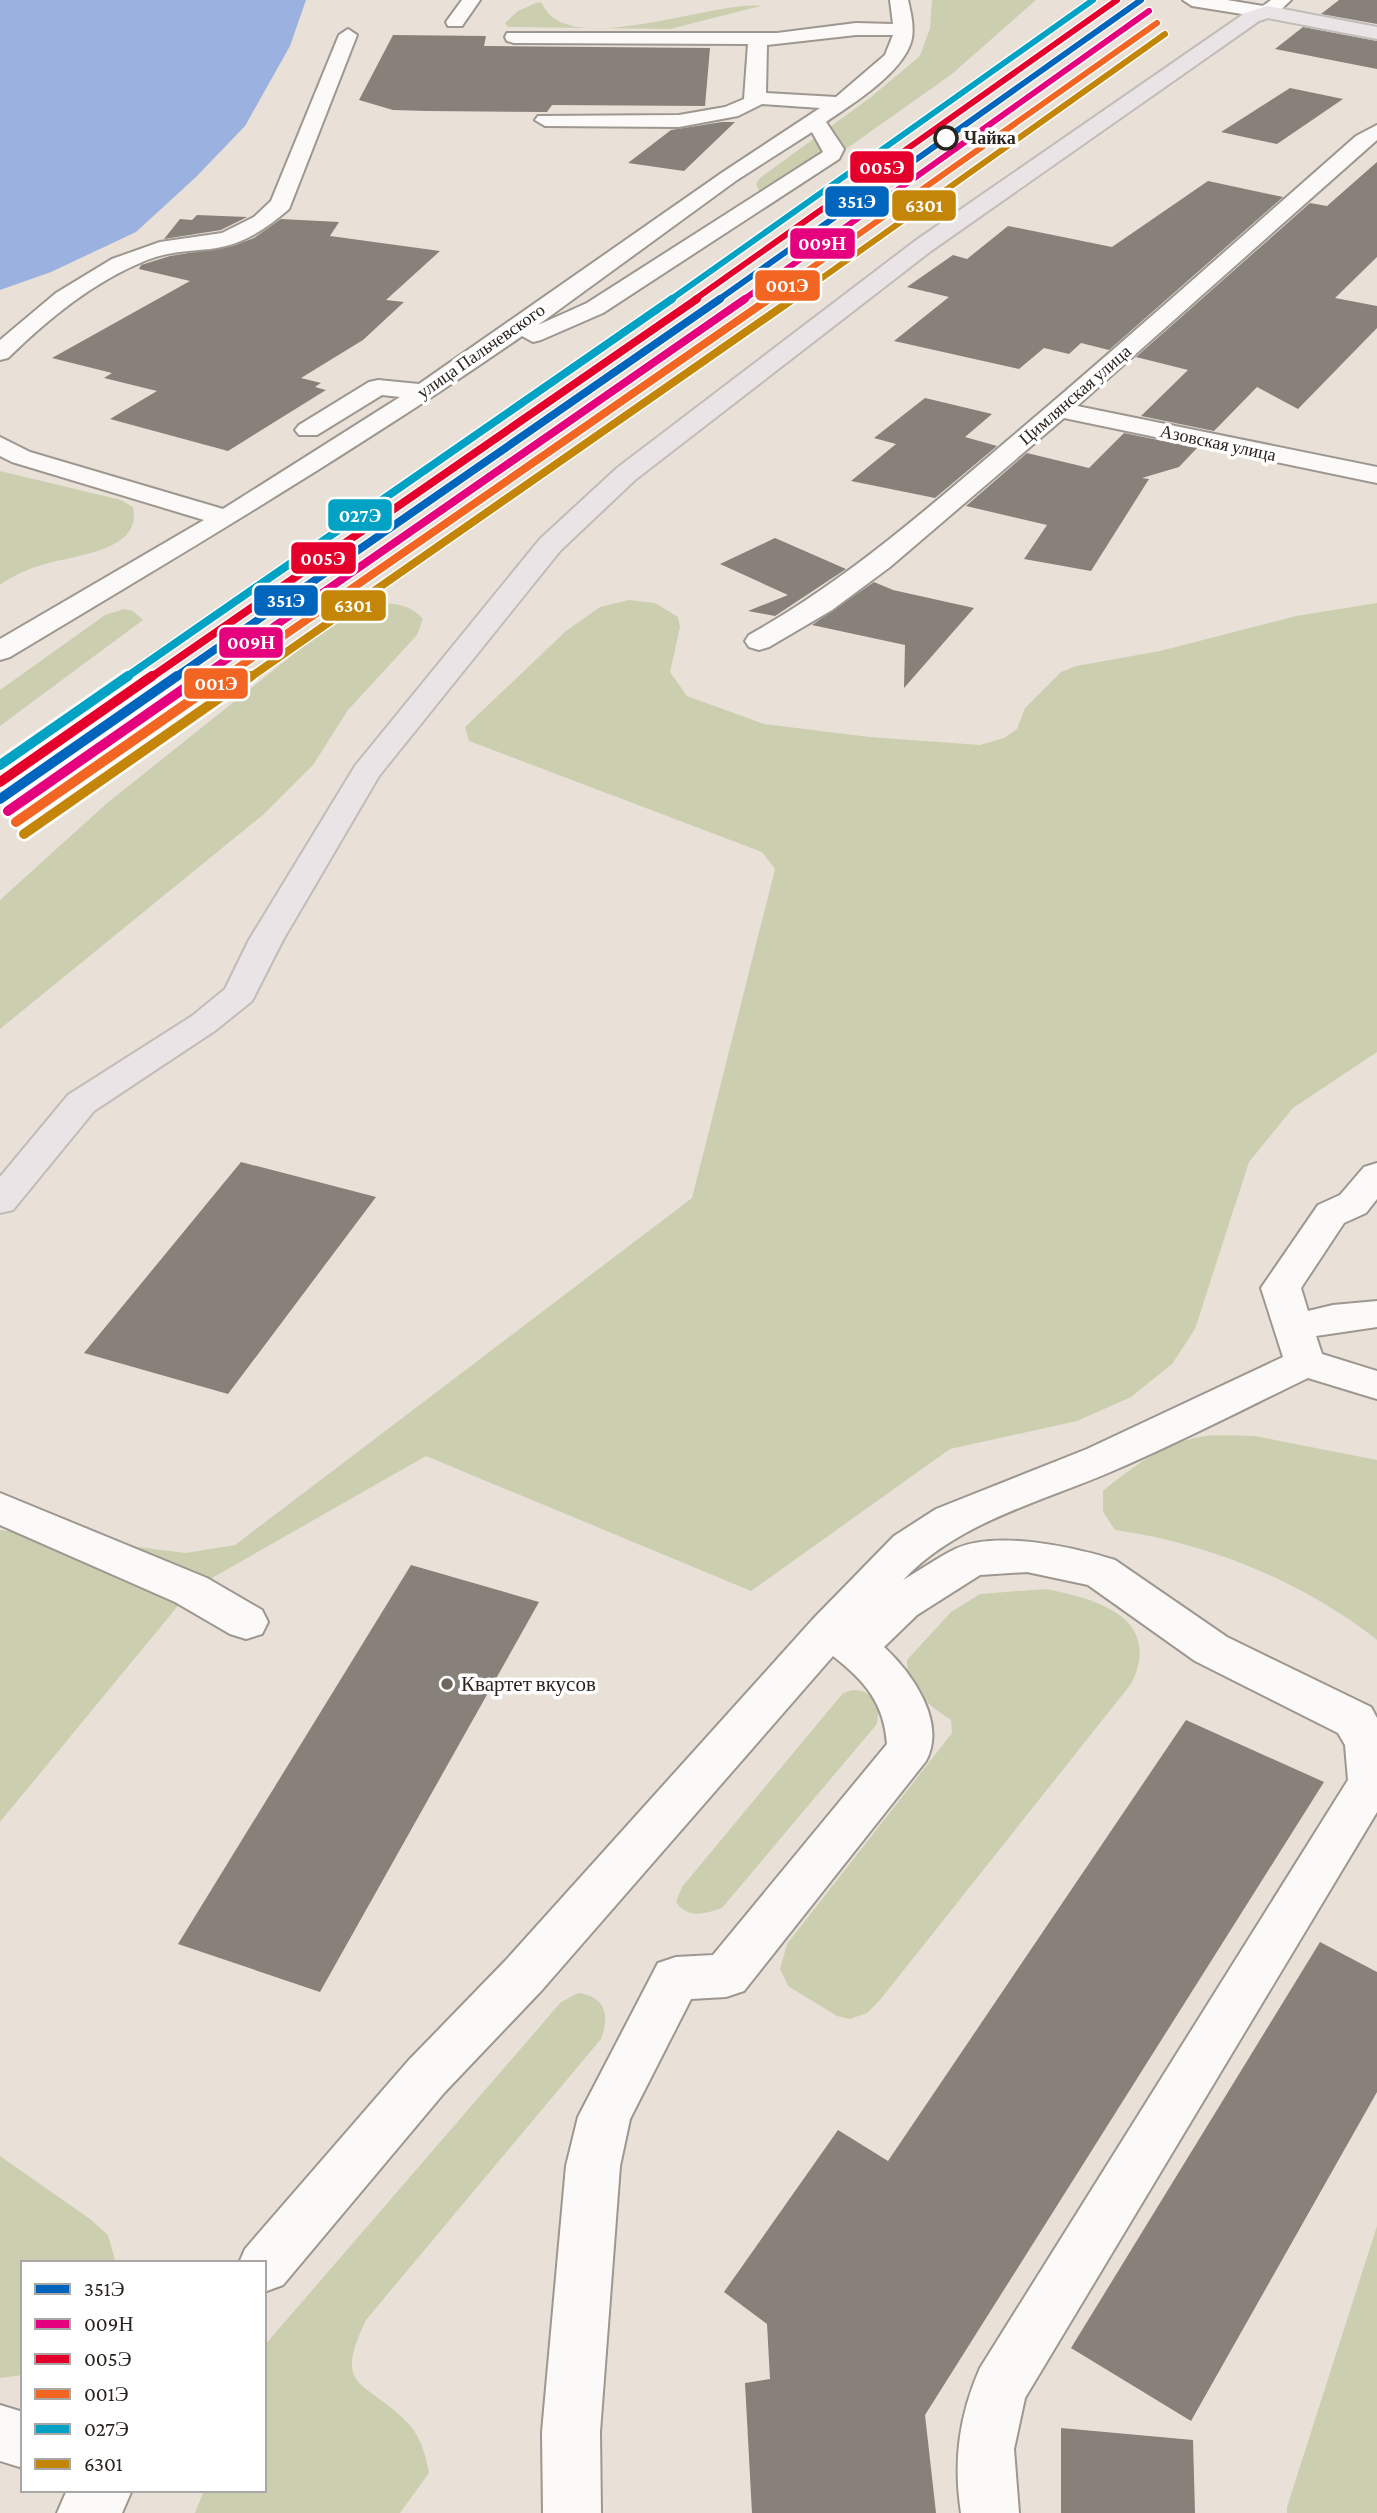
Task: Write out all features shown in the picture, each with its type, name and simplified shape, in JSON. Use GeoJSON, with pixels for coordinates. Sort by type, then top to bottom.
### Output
{"type":"FeatureCollection","features":[{"type":"Feature","properties":{"kind":"main road"},"geometry":{"type":"LineString","coordinates":[[0,1201],[81,1103],[204,1023],[240,994],[266,940],[366,773],[550,545],[625,474],[923,246],[1252,17],[1275,6],[1377,33]]}},
{"type":"Feature","properties":{"kind":"street"},"geometry":{"type":"LineString","coordinates":[[455,22],[471,0]]}},
{"type":"Feature","properties":{"kind":"street"},"geometry":{"type":"LineString","coordinates":[[514,37],[758,39],[797,38],[856,29],[904,30],[899,0]]}},
{"type":"Feature","properties":{"kind":"street"},"geometry":{"type":"LineString","coordinates":[[1192,0],[1275,6]]}},
{"type":"Feature","properties":{"kind":"street","name":"улица Пальчевского"},"geometry":{"type":"LineString","coordinates":[[0,651],[226,518],[487,350],[837,103],[893,58],[904,30]]}},
{"type":"Feature","properties":{"kind":"street"},"geometry":{"type":"LineString","coordinates":[[0,354],[28,324],[139,256],[233,239],[263,223],[281,204],[348,35]]}},
{"type":"Feature","properties":{"kind":"street"},"geometry":{"type":"LineString","coordinates":[[545,120],[696,118],[736,112],[753,103],[755,97],[758,39]]}},
{"type":"Feature","properties":{"kind":"street"},"geometry":{"type":"LineString","coordinates":[[755,97],[837,103]]}},
{"type":"Feature","properties":{"kind":"street"},"geometry":{"type":"LineString","coordinates":[[487,350],[566,323],[594,308],[828,158],[834,149],[813,119]]}},
{"type":"Feature","properties":{"kind":"street","name":"Цимлянская улица"},"geometry":{"type":"LineString","coordinates":[[759,641],[800,620],[874,566],[1059,410],[1363,140],[1377,131]]}},
{"type":"Feature","properties":{"kind":"street"},"geometry":{"type":"LineString","coordinates":[[308,430],[378,387],[421,392]]}},
{"type":"Feature","properties":{"kind":"street","name":"Азовская улица"},"geometry":{"type":"LineString","coordinates":[[1059,410],[1377,475]]}},
{"type":"Feature","properties":{"kind":"street"},"geometry":{"type":"LineString","coordinates":[[0,445],[21,457],[226,518]]}},
{"type":"Feature","properties":{"kind":"street"},"geometry":{"type":"LineString","coordinates":[[1377,1175],[1353,1204],[1331,1214],[1280,1288],[1299,1345],[1377,1385]]}},
{"type":"Feature","properties":{"kind":"street"},"geometry":{"type":"LineString","coordinates":[[266,2265],[426,2077],[842,1639],[909,1547],[951,1520],[1102,1459],[1299,1345],[1333,1318],[1377,1314]]}},
{"type":"Feature","properties":{"kind":"street"},"geometry":{"type":"LineString","coordinates":[[0,1508],[191,1590],[246,1622]]}},
{"type":"Feature","properties":{"kind":"street"},"geometry":{"type":"LineString","coordinates":[[842,1639],[971,1560],[1027,1556],[1100,1572],[1211,1649],[1356,1720],[1375,1768],[1372,1786],[1357,1802],[1000,2387],[986,2428],[983,2473],[990,2513]]}},
{"type":"Feature","properties":{"kind":"street"},"geometry":{"type":"LineString","coordinates":[[572,2513],[570,2432],[593,2166],[604,2117],[676,1979],[726,1976],[910,1748],[910,1722],[905,1705],[889,1681],[842,1639]]}},
{"type":"Feature","properties":{"kind":"street"},"geometry":{"type":"LineString","coordinates":[[0,2433],[21,2440]]}},
{"type":"Feature","properties":{"kind":"street"},"geometry":{"type":"LineString","coordinates":[[86,2513],[101,2492]]}},
{"type":"Feature","properties":{"kind":"street"},"geometry":{"type":"LineString","coordinates":[[111,2513],[117,2492]]}},
{"type":"Feature","properties":{"kind":"green space"},"geometry":{"type":"Polygon","coordinates":[[[932,0],[1036,0],[952,74],[788,190],[759,191],[756,184],[760,178],[871,97],[920,56],[930,28],[932,0]]]}},
{"type":"Feature","properties":{"kind":"green space"},"geometry":{"type":"Polygon","coordinates":[[[538,2],[542,3],[556,20],[579,27],[609,28],[710,11],[761,6],[670,29],[508,27],[505,23],[518,11],[538,2]]]}},
{"type":"Feature","properties":{"kind":"green space"},"geometry":{"type":"Polygon","coordinates":[[[0,471],[121,500],[133,507],[133,521],[128,533],[105,548],[36,567],[0,585],[0,471]]]}},
{"type":"Feature","properties":{"kind":"green space"},"geometry":{"type":"Polygon","coordinates":[[[629,600],[655,603],[678,617],[680,627],[670,672],[687,696],[764,724],[870,737],[980,745],[1004,738],[1017,729],[1025,708],[1061,672],[1076,666],[1160,651],[1296,616],[1377,603],[1377,1052],[1293,1108],[1249,1162],[1195,1329],[1172,1364],[1131,1397],[1077,1421],[950,1449],[751,1591],[426,1456],[191,1590],[0,1822],[0,1530],[186,1553],[235,1545],[692,1198],[775,869],[762,852],[469,741],[465,727],[566,631],[600,607],[629,600]]]}},
{"type":"Feature","properties":{"kind":"green space"},"geometry":{"type":"Polygon","coordinates":[[[367,603],[405,606],[423,619],[417,635],[348,710],[313,765],[264,814],[0,1029],[0,900],[106,804],[349,610],[367,603]]]}},
{"type":"Feature","properties":{"kind":"green space"},"geometry":{"type":"Polygon","coordinates":[[[124,609],[133,611],[143,620],[0,726],[0,690],[105,615],[124,609]]]}},
{"type":"Feature","properties":{"kind":"green space"},"geometry":{"type":"Polygon","coordinates":[[[1255,1436],[1377,1460],[1377,1640],[1349,1619],[1287,1583],[1220,1555],[1150,1536],[1115,1530],[1103,1512],[1103,1491],[1161,1451],[1200,1437],[1255,1436]]]}},
{"type":"Feature","properties":{"kind":"green space"},"geometry":{"type":"Polygon","coordinates":[[[1046,1589],[1104,1606],[1132,1628],[1139,1643],[1139,1661],[1131,1684],[880,2000],[867,2013],[850,2019],[837,2016],[788,1986],[780,1969],[787,1944],[952,1733],[951,1720],[935,1709],[915,1688],[910,1679],[907,1660],[951,1612],[980,1594],[1046,1589]]]}},
{"type":"Feature","properties":{"kind":"green space"},"geometry":{"type":"Polygon","coordinates":[[[853,1690],[866,1692],[879,1707],[877,1724],[722,1908],[697,1914],[685,1911],[676,1902],[682,1887],[843,1693],[853,1690]]]}},
{"type":"Feature","properties":{"kind":"green space"},"geometry":{"type":"Polygon","coordinates":[[[578,1993],[595,1998],[605,2015],[601,2039],[366,2320],[356,2342],[352,2359],[357,2380],[410,2425],[421,2444],[429,2473],[400,2513],[195,2513],[203,2492],[266,2492],[266,2344],[561,2002],[578,1993]]]}},
{"type":"Feature","properties":{"kind":"green space"},"geometry":{"type":"Polygon","coordinates":[[[0,2156],[90,2219],[108,2235],[115,2261],[21,2261],[21,2375],[0,2378],[0,2156]]]}},
{"type":"Feature","properties":{"kind":"green space"},"geometry":{"type":"Polygon","coordinates":[[[1377,2226],[1377,2513],[1287,2513],[1287,2507],[1377,2226]]]}},
{"type":"Feature","properties":{"kind":"water"},"geometry":{"type":"Polygon","coordinates":[[[0,0],[306,0],[290,46],[245,126],[196,177],[136,232],[51,272],[0,290],[0,0]]]}},
{"type":"Feature","properties":{"kind":"building"},"geometry":{"type":"Polygon","coordinates":[[[1339,0],[1377,0],[1377,24],[1321,14],[1339,0]]]}},
{"type":"Feature","properties":{"kind":"building"},"geometry":{"type":"Polygon","coordinates":[[[1303,27],[1377,41],[1377,69],[1275,49],[1303,27]]]}},
{"type":"Feature","properties":{"kind":"building"},"geometry":{"type":"Polygon","coordinates":[[[393,35],[486,36],[484,46],[710,48],[705,106],[552,105],[547,112],[427,111],[393,110],[359,100],[393,35]]]}},
{"type":"Feature","properties":{"kind":"building"},"geometry":{"type":"Polygon","coordinates":[[[1290,88],[1343,99],[1277,144],[1221,132],[1290,88]]]}},
{"type":"Feature","properties":{"kind":"building"},"geometry":{"type":"Polygon","coordinates":[[[735,122],[684,171],[628,163],[671,130],[735,122]]]}},
{"type":"Feature","properties":{"kind":"building"},"geometry":{"type":"Polygon","coordinates":[[[1377,162],[1377,257],[1335,298],[1377,306],[1377,328],[1298,409],[1257,387],[1214,431],[1141,416],[1188,370],[1136,357],[1310,203],[1327,206],[1377,162]]]}},
{"type":"Feature","properties":{"kind":"building"},"geometry":{"type":"Polygon","coordinates":[[[1208,181],[1283,197],[1109,350],[1081,343],[1069,354],[1044,348],[1019,369],[894,341],[949,297],[907,287],[953,255],[967,259],[1008,226],[1112,247],[1208,181]]]}},
{"type":"Feature","properties":{"kind":"building"},"geometry":{"type":"Polygon","coordinates":[[[197,215],[247,217],[221,230],[164,239],[180,219],[192,220],[197,215]]]}},
{"type":"Feature","properties":{"kind":"building"},"geometry":{"type":"Polygon","coordinates":[[[281,219],[339,222],[330,236],[440,251],[386,300],[404,302],[363,340],[301,378],[321,383],[315,387],[326,390],[228,451],[110,419],[157,391],[104,378],[112,373],[52,358],[190,281],[139,269],[141,265],[170,256],[233,246],[254,238],[281,219]]]}},
{"type":"Feature","properties":{"kind":"building"},"geometry":{"type":"Polygon","coordinates":[[[925,398],[992,414],[965,437],[997,446],[935,498],[851,481],[896,444],[874,438],[925,398]]]}},
{"type":"Feature","properties":{"kind":"building"},"geometry":{"type":"Polygon","coordinates":[[[1124,433],[1197,448],[1179,467],[1142,478],[1149,479],[1091,571],[1024,559],[1047,525],[966,506],[1027,453],[1089,468],[1124,433]]]}},
{"type":"Feature","properties":{"kind":"building"},"geometry":{"type":"Polygon","coordinates":[[[775,538],[846,569],[775,616],[748,611],[788,595],[720,564],[775,538]]]}},
{"type":"Feature","properties":{"kind":"building"},"geometry":{"type":"Polygon","coordinates":[[[874,582],[893,590],[974,608],[904,688],[905,645],[812,625],[874,582]]]}},
{"type":"Feature","properties":{"kind":"building"},"geometry":{"type":"Polygon","coordinates":[[[241,1162],[376,1197],[228,1394],[84,1353],[241,1162]]]}},
{"type":"Feature","properties":{"kind":"building"},"geometry":{"type":"Polygon","coordinates":[[[411,1565],[539,1602],[320,1992],[178,1944],[411,1565]]]}},
{"type":"Feature","properties":{"kind":"building"},"geometry":{"type":"Polygon","coordinates":[[[1186,1720],[1324,1782],[925,2415],[936,2513],[752,2513],[745,2383],[770,2379],[767,2324],[724,2292],[838,2130],[888,2161],[1186,1720]]]}},
{"type":"Feature","properties":{"kind":"building"},"geometry":{"type":"Polygon","coordinates":[[[1320,1942],[1377,1972],[1377,2092],[1191,2421],[1071,2348],[1320,1942]]]}},
{"type":"Feature","properties":{"kind":"building"},"geometry":{"type":"Polygon","coordinates":[[[1061,2428],[1193,2440],[1195,2513],[1061,2513],[1061,2428]]]}},
{"type":"Feature","properties":{"kind":"transit line","name":"027Э"},"geometry":{"type":"LineString","coordinates":[[0,765],[663,305],[1093,0]]}},
{"type":"Feature","properties":{"kind":"transit line","name":"005Э"},"geometry":{"type":"LineString","coordinates":[[0,782],[671,317],[1117,0]]}},
{"type":"Feature","properties":{"kind":"transit line","name":"351Э"},"geometry":{"type":"LineString","coordinates":[[0,799],[679,328],[1141,0]]}},
{"type":"Feature","properties":{"kind":"transit line","name":"009Н"},"geometry":{"type":"LineString","coordinates":[[8,811],[687,340],[1149,11]]}},
{"type":"Feature","properties":{"kind":"transit line","name":"001Э"},"geometry":{"type":"LineString","coordinates":[[16,822],[695,351],[1157,23]]}},
{"type":"Feature","properties":{"kind":"transit line","name":"6301"},"geometry":{"type":"LineString","coordinates":[[24,834],[703,363],[1165,34]]}},
{"type":"Feature","properties":{"kind":"place","name":"Чайка"},"geometry":{"type":"Point","coordinates":[946,138]}},
{"type":"Feature","properties":{"kind":"place","name":"Квартет вкусов"},"geometry":{"type":"Point","coordinates":[447,1684]}}]}
